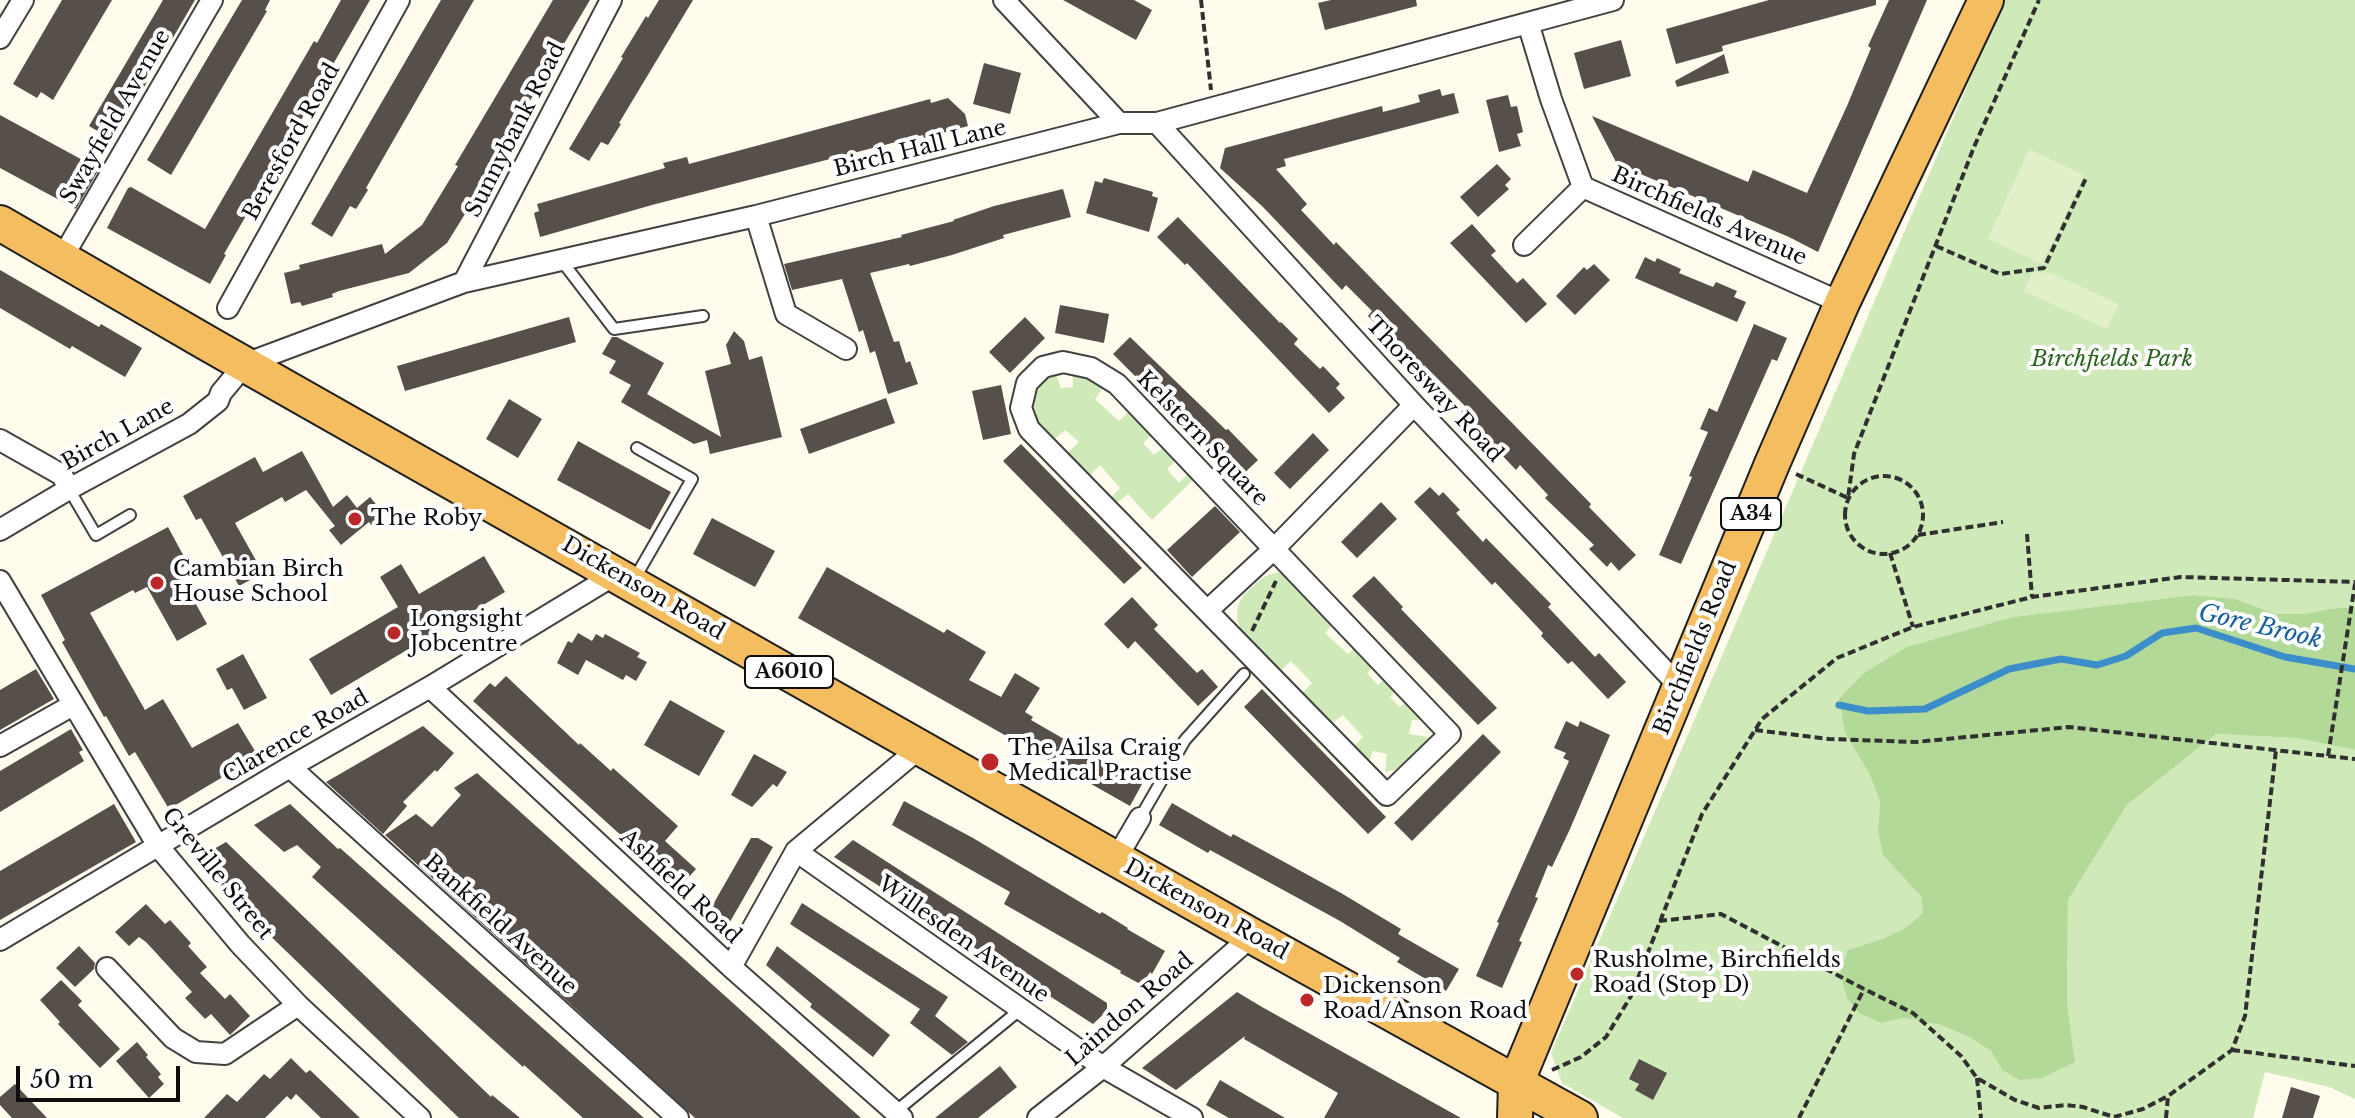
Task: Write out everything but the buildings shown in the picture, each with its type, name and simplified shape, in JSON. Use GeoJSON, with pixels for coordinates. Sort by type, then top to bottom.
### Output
{"type":"FeatureCollection","features":[{"type":"Feature","properties":{"kind":"highway","name":"Birchfields Road"},"geometry":{"type":"LineString","coordinates":[[1516,1083],[1772,464],[1842,303],[1986,0]]}},
{"type":"Feature","properties":{"kind":"highway","name":"Dickenson Road"},"geometry":{"type":"LineString","coordinates":[[0,223],[1116,859],[1580,1118]]}},
{"type":"Feature","properties":{"kind":"highway","name":"A34"},"geometry":{"type":"LineString","coordinates":[[1515,1118],[1516,1083]]}},
{"type":"Feature","properties":{"kind":"street"},"geometry":{"type":"LineString","coordinates":[[0,38],[23,0]]}},
{"type":"Feature","properties":{"kind":"street","name":"Swayfield Avenue"},"geometry":{"type":"LineString","coordinates":[[62,258],[212,0]]}},
{"type":"Feature","properties":{"kind":"street","name":"Beresford Road"},"geometry":{"type":"LineString","coordinates":[[228,308],[399,0]]}},
{"type":"Feature","properties":{"kind":"street","name":"Sunnybank Road"},"geometry":{"type":"LineString","coordinates":[[464,282],[611,0]]}},
{"type":"Feature","properties":{"kind":"street"},"geometry":{"type":"LineString","coordinates":[[1004,0],[1119,123]]}},
{"type":"Feature","properties":{"kind":"street","name":"Birch Hall Lane"},"geometry":{"type":"LineString","coordinates":[[245,364],[464,282],[756,216],[1119,123],[1157,123],[1613,0]]}},
{"type":"Feature","properties":{"kind":"street","name":"Birchfields Avenue"},"geometry":{"type":"LineString","coordinates":[[1528,23],[1583,187],[1842,303]]}},
{"type":"Feature","properties":{"kind":"street","name":"Thoresway Road"},"geometry":{"type":"LineString","coordinates":[[1157,123],[1414,405],[1680,687]]}},
{"type":"Feature","properties":{"kind":"street"},"geometry":{"type":"LineString","coordinates":[[1524,245],[1583,187]]}},
{"type":"Feature","properties":{"kind":"street"},"geometry":{"type":"LineString","coordinates":[[756,216],[786,314],[846,349]]}},
{"type":"Feature","properties":{"kind":"street","name":"Kelstern Square"},"geometry":{"type":"LineString","coordinates":[[1063,362],[1091,368],[1117,384],[1450,734],[1387,795],[1248,661],[1207,611],[1029,429],[1021,408],[1027,383],[1043,367],[1063,362]]}},
{"type":"Feature","properties":{"kind":"street","name":"Birch Lane"},"geometry":{"type":"LineString","coordinates":[[0,530],[189,424],[218,401],[245,364]]}},
{"type":"Feature","properties":{"kind":"street"},"geometry":{"type":"LineString","coordinates":[[1207,611],[1280,555],[1414,405]]}},
{"type":"Feature","properties":{"kind":"street"},"geometry":{"type":"LineString","coordinates":[[0,440],[62,475],[69,489]]}},
{"type":"Feature","properties":{"kind":"street","name":"Clarence Road"},"geometry":{"type":"LineString","coordinates":[[0,940],[290,767],[624,579]]}},
{"type":"Feature","properties":{"kind":"street","name":"Greville Street"},"geometry":{"type":"LineString","coordinates":[[0,581],[158,846],[240,944],[298,1005],[420,1118]]}},
{"type":"Feature","properties":{"kind":"street","name":"Ashfield Road"},"geometry":{"type":"LineString","coordinates":[[430,687],[731,967],[899,1115]]}},
{"type":"Feature","properties":{"kind":"street"},"geometry":{"type":"LineString","coordinates":[[0,746],[73,705]]}},
{"type":"Feature","properties":{"kind":"street"},"geometry":{"type":"LineString","coordinates":[[731,967],[796,851],[921,747]]}},
{"type":"Feature","properties":{"kind":"street","name":"Bankfield Avenue"},"geometry":{"type":"LineString","coordinates":[[290,767],[678,1118]]}},
{"type":"Feature","properties":{"kind":"street"},"geometry":{"type":"LineString","coordinates":[[1116,859],[1140,818]]}},
{"type":"Feature","properties":{"kind":"street","name":"Willesden Avenue"},"geometry":{"type":"LineString","coordinates":[[796,851],[1103,1067],[1159,1110],[1192,1118]]}},
{"type":"Feature","properties":{"kind":"street","name":"Laindon Road"},"geometry":{"type":"LineString","coordinates":[[1038,1118],[1103,1067],[1252,936]]}},
{"type":"Feature","properties":{"kind":"street"},"geometry":{"type":"LineString","coordinates":[[107,968],[130,1005],[196,1052],[225,1054],[298,1005]]}},
{"type":"Feature","properties":{"kind":"lane"},"geometry":{"type":"LineString","coordinates":[[561,260],[614,329],[703,316]]}},
{"type":"Feature","properties":{"kind":"lane"},"geometry":{"type":"LineString","coordinates":[[624,579],[692,479],[637,448]]}},
{"type":"Feature","properties":{"kind":"lane"},"geometry":{"type":"LineString","coordinates":[[69,489],[96,535],[130,515]]}},
{"type":"Feature","properties":{"kind":"lane"},"geometry":{"type":"LineString","coordinates":[[1140,818],[1185,740],[1248,661]]}},
{"type":"Feature","properties":{"kind":"lane"},"geometry":{"type":"LineString","coordinates":[[899,1115],[1021,1009]]}},
{"type":"Feature","properties":{"kind":"path"},"geometry":{"type":"LineString","coordinates":[[1201,0],[1214,108]]}},
{"type":"Feature","properties":{"kind":"path"},"geometry":{"type":"LineString","coordinates":[[2003,522],[1918,535],[1900,550],[1877,553],[1856,543],[1845,522],[1845,510],[1854,454],[1974,147],[2039,0]]}},
{"type":"Feature","properties":{"kind":"path"},"geometry":{"type":"LineString","coordinates":[[1936,246],[2000,274],[2044,268],[2087,176]]}},
{"type":"Feature","properties":{"kind":"path"},"geometry":{"type":"LineString","coordinates":[[1772,464],[1848,498]]}},
{"type":"Feature","properties":{"kind":"path"},"geometry":{"type":"LineString","coordinates":[[1848,498],[1865,480],[1877,476],[1902,480],[1920,498],[1923,511],[1918,535]]}},
{"type":"Feature","properties":{"kind":"path"},"geometry":{"type":"LineString","coordinates":[[2027,534],[2032,597]]}},
{"type":"Feature","properties":{"kind":"path"},"geometry":{"type":"LineString","coordinates":[[1890,553],[1913,627]]}},
{"type":"Feature","properties":{"kind":"path"},"geometry":{"type":"LineString","coordinates":[[1248,661],[1280,555]]}},
{"type":"Feature","properties":{"kind":"path"},"geometry":{"type":"LineString","coordinates":[[1516,1083],[1581,1057],[1606,1037],[1631,996],[1702,814],[1762,719],[1837,658],[1913,627],[2032,597],[2181,577],[2355,583],[2328,756]]}},
{"type":"Feature","properties":{"kind":"path"},"geometry":{"type":"LineString","coordinates":[[1755,730],[1829,739],[1916,742],[2069,727],[2355,759]]}},
{"type":"Feature","properties":{"kind":"path"},"geometry":{"type":"LineString","coordinates":[[1659,921],[1721,914],[1913,1013],[1961,1056],[1977,1078],[2015,1100],[2039,1108],[2083,1107],[2114,1117],[2143,1109],[2168,1096],[2232,1050],[2245,1016],[2276,750]]}},
{"type":"Feature","properties":{"kind":"path"},"geometry":{"type":"LineString","coordinates":[[1799,1118],[1864,989]]}},
{"type":"Feature","properties":{"kind":"path"},"geometry":{"type":"LineString","coordinates":[[2232,1050],[2355,1066]]}},
{"type":"Feature","properties":{"kind":"path"},"geometry":{"type":"LineString","coordinates":[[1977,1078],[1981,1118]]}},
{"type":"Feature","properties":{"kind":"path"},"geometry":{"type":"LineString","coordinates":[[2166,1118],[2168,1096]]}},
{"type":"Feature","properties":{"kind":"green space","name":"Birchfields Park"},"geometry":{"type":"Polygon","coordinates":[[[2004,0],[2355,0],[2355,607],[2306,614],[2274,614],[2236,599],[2193,595],[2013,617],[1845,733],[1869,773],[1880,801],[1878,831],[1907,880],[1921,896],[1923,912],[1898,932],[1848,950],[1881,1023],[1905,1018],[1941,1025],[1991,1051],[2002,1070],[2075,1062],[2067,1003],[2068,900],[2127,805],[2216,734],[2296,738],[2355,750],[2355,1099],[2329,1087],[2265,1072],[2253,1118],[1623,1118],[1562,1083],[1551,1053],[2004,0]]]}},
{"type":"Feature","properties":{"kind":"green space"},"geometry":{"type":"Polygon","coordinates":[[[2029,149],[2084,175],[2042,264],[1988,239],[2029,149]]]}},
{"type":"Feature","properties":{"kind":"green space"},"geometry":{"type":"Polygon","coordinates":[[[2032,272],[2051,273],[2119,304],[2107,329],[2024,291],[2032,272]]]}},
{"type":"Feature","properties":{"kind":"green space"},"geometry":{"type":"Polygon","coordinates":[[[1073,371],[1106,384],[1095,399],[1119,421],[1132,408],[1155,431],[1143,443],[1154,455],[1168,444],[1179,458],[1167,469],[1179,483],[1191,471],[1196,477],[1152,520],[1128,494],[1114,505],[1108,501],[1120,488],[1100,465],[1086,479],[1064,456],[1079,442],[1065,430],[1051,442],[1036,424],[1029,407],[1038,386],[1055,372],[1061,388],[1073,387],[1073,371]]]}},
{"type":"Feature","properties":{"kind":"green space"},"geometry":{"type":"Polygon","coordinates":[[[1281,572],[1291,574],[1337,619],[1325,633],[1348,654],[1359,643],[1379,663],[1367,673],[1378,685],[1390,674],[1401,686],[1390,697],[1400,707],[1412,697],[1428,720],[1412,720],[1409,734],[1428,737],[1426,743],[1395,770],[1385,772],[1387,754],[1373,751],[1368,764],[1350,750],[1363,737],[1343,715],[1327,727],[1299,696],[1312,683],[1291,661],[1278,673],[1244,634],[1237,612],[1240,601],[1260,580],[1281,572]]]}},
{"type":"Feature","properties":{"kind":"green space"},"geometry":{"type":"Polygon","coordinates":[[[2193,595],[2236,599],[2275,614],[2306,614],[2355,607],[2355,750],[2296,738],[2216,734],[2127,805],[2068,900],[2067,1002],[2075,1062],[2042,1078],[2020,1080],[2002,1070],[1991,1051],[1941,1025],[1905,1018],[1881,1023],[1859,1013],[1847,998],[1840,973],[1848,950],[1898,932],[1923,912],[1921,896],[1883,855],[1878,831],[1880,801],[1869,773],[1845,733],[1839,699],[1864,673],[1907,647],[2013,617],[2193,595]]]}},
{"type":"Feature","properties":{"kind":"waterway","name":"Gore Brook"},"geometry":{"type":"LineString","coordinates":[[1839,705],[1868,711],[1925,709],[2009,669],[2061,659],[2097,665],[2126,656],[2162,633],[2196,628],[2285,657],[2355,669]]}},
{"type":"Feature","properties":{"kind":"place","name":"The Roby"},"geometry":{"type":"Point","coordinates":[355,519]}},
{"type":"Feature","properties":{"kind":"place","name":"Cambian Birch House School"},"geometry":{"type":"Point","coordinates":[157,583]}},
{"type":"Feature","properties":{"kind":"place","name":"Longsight Jobcentre"},"geometry":{"type":"Point","coordinates":[394,633]}},
{"type":"Feature","properties":{"kind":"place","name":"The Ailsa Craig Medical Practise"},"geometry":{"type":"Point","coordinates":[990,762]}},
{"type":"Feature","properties":{"kind":"place","name":"Rusholme, Birchfields Road (Stop D)"},"geometry":{"type":"Point","coordinates":[1577,974]}},
{"type":"Feature","properties":{"kind":"place","name":"Dickenson Road/Anson Road"},"geometry":{"type":"Point","coordinates":[1307,1000]}}]}
